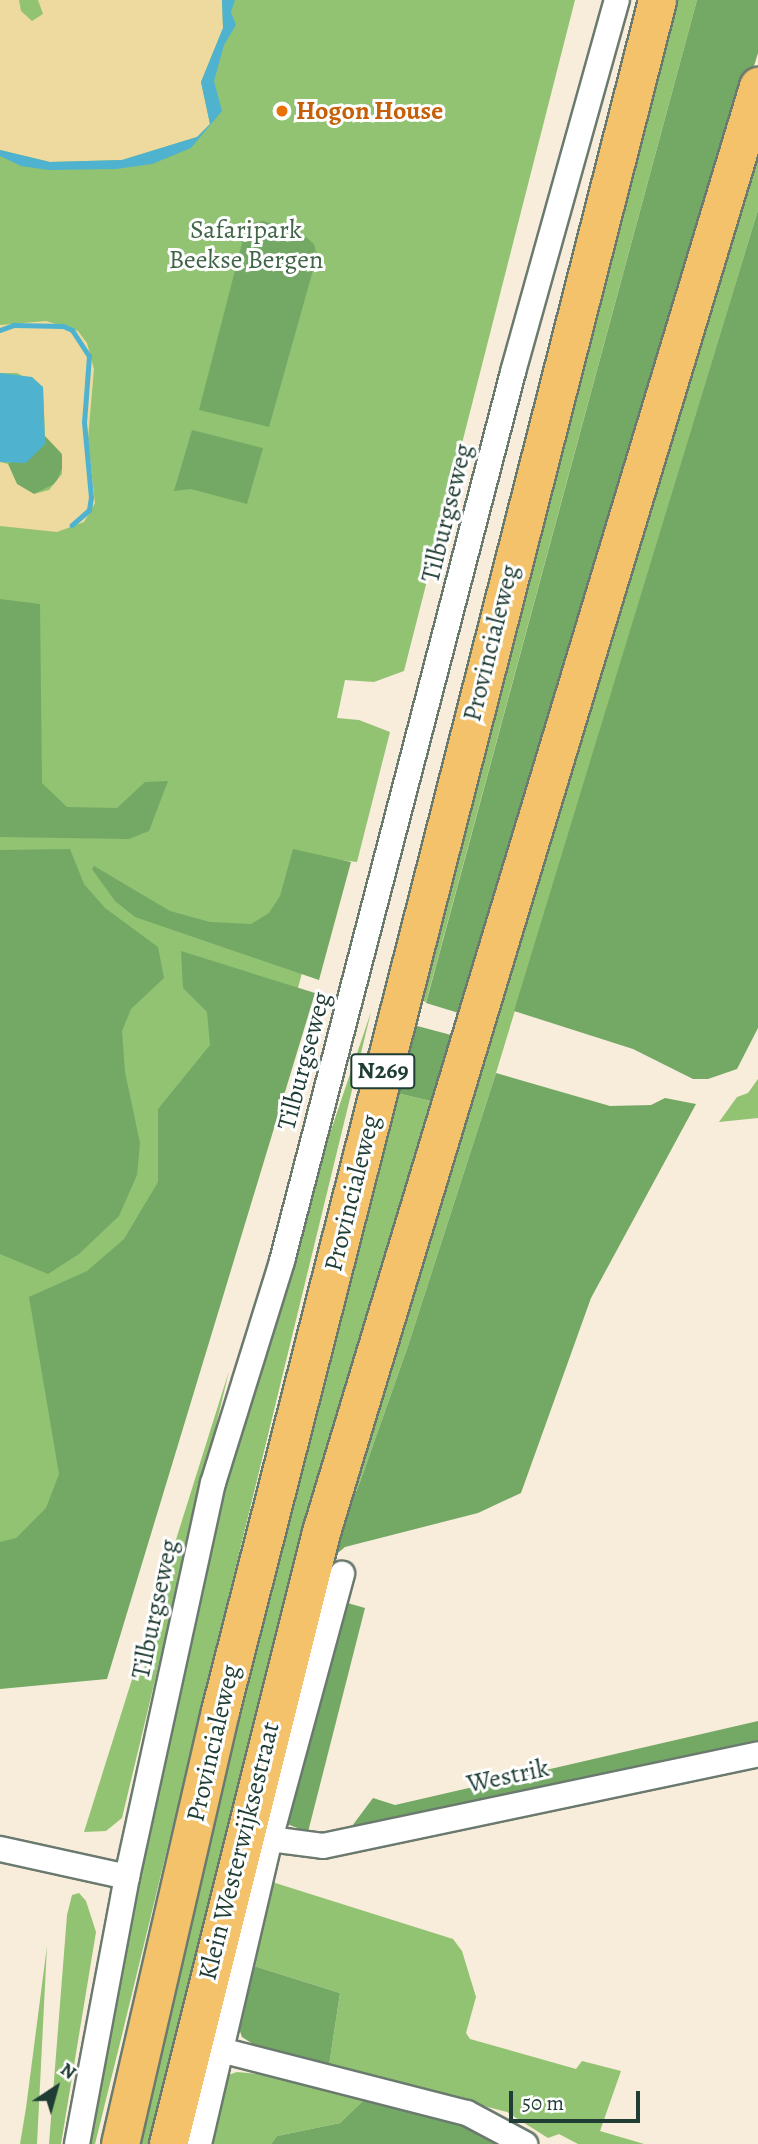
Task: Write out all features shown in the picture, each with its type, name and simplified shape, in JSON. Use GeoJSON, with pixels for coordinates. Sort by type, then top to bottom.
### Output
{"type":"FeatureCollection","features":[{"type":"Feature","properties":{"kind":"highway","name":"Provincialeweg"},"geometry":{"type":"LineString","coordinates":[[120,2144],[223,1698],[657,0]]}},
{"type":"Feature","properties":{"kind":"highway","name":"Provincialeweg"},"geometry":{"type":"LineString","coordinates":[[168,2144],[321,1532],[758,86]]}},
{"type":"Feature","properties":{"kind":"street","name":"Tilburgseweg"},"geometry":{"type":"LineString","coordinates":[[77,2144],[127,1877],[213,1483],[282,1261],[513,372],[617,0]]}},
{"type":"Feature","properties":{"kind":"street","name":"Klein Westerwijksestraat"},"geometry":{"type":"LineString","coordinates":[[199,2144],[270,1839],[342,1574]]}},
{"type":"Feature","properties":{"kind":"street","name":"Westrik"},"geometry":{"type":"LineString","coordinates":[[270,1839],[323,1846],[758,1754]]}},
{"type":"Feature","properties":{"kind":"street"},"geometry":{"type":"LineString","coordinates":[[0,1849],[127,1877]]}},
{"type":"Feature","properties":{"kind":"street"},"geometry":{"type":"LineString","coordinates":[[221,2050],[467,2113],[525,2144]]}},
{"type":"Feature","properties":{"kind":"green space","name":"Safaripark Beekse Bergen"},"geometry":{"type":"Polygon","coordinates":[[[0,0],[575,0],[404,671],[374,682],[345,680],[337,718],[359,720],[390,732],[357,862],[333,859],[264,1113],[0,1689],[0,0]]]}},
{"type":"Feature","properties":{"kind":"green space"},"geometry":{"type":"Polygon","coordinates":[[[670,0],[697,0],[426,1002],[412,998],[670,0]]]}},
{"type":"Feature","properties":{"kind":"green space"},"geometry":{"type":"Polygon","coordinates":[[[697,0],[758,0],[758,53],[462,1014],[426,1003],[697,0]]]}},
{"type":"Feature","properties":{"kind":"green space"},"geometry":{"type":"Polygon","coordinates":[[[758,150],[758,210],[496,1073],[408,1346],[360,1482],[329,1552],[758,150]]]}},
{"type":"Feature","properties":{"kind":"green space"},"geometry":{"type":"Polygon","coordinates":[[[758,210],[758,1028],[737,1069],[708,1079],[693,1079],[633,1049],[514,1011],[758,210]]]}},
{"type":"Feature","properties":{"kind":"green space"},"geometry":{"type":"Polygon","coordinates":[[[263,221],[300,232],[314,244],[317,256],[269,427],[199,410],[247,224],[263,221]]]}},
{"type":"Feature","properties":{"kind":"green space"},"geometry":{"type":"Polygon","coordinates":[[[192,430],[263,448],[247,504],[191,489],[174,491],[192,430]]]}},
{"type":"Feature","properties":{"kind":"green space"},"geometry":{"type":"Polygon","coordinates":[[[45,436],[59,446],[64,463],[56,483],[34,494],[17,484],[8,464],[45,444],[45,436]]]}},
{"type":"Feature","properties":{"kind":"green space"},"geometry":{"type":"Polygon","coordinates":[[[0,599],[40,604],[42,783],[67,807],[117,808],[145,782],[168,781],[149,831],[129,839],[0,837],[0,599]]]}},
{"type":"Feature","properties":{"kind":"green space"},"geometry":{"type":"Polygon","coordinates":[[[70,849],[84,884],[105,908],[158,947],[164,978],[131,1009],[122,1031],[125,1072],[140,1143],[137,1175],[119,1216],[79,1254],[48,1274],[0,1254],[0,850],[70,849]]]}},
{"type":"Feature","properties":{"kind":"green space"},"geometry":{"type":"Polygon","coordinates":[[[293,849],[351,862],[319,980],[135,917],[115,901],[92,869],[94,866],[170,911],[210,922],[251,924],[269,913],[280,896],[293,849]]]}},
{"type":"Feature","properties":{"kind":"green space"},"geometry":{"type":"Polygon","coordinates":[[[181,951],[315,993],[107,1679],[0,1689],[0,1542],[16,1538],[46,1508],[59,1474],[29,1297],[87,1271],[124,1239],[158,1182],[158,1109],[210,1045],[207,1012],[183,988],[181,951]]]}},
{"type":"Feature","properties":{"kind":"green space"},"geometry":{"type":"Polygon","coordinates":[[[371,1012],[95,2144],[89,2144],[156,1779],[226,1465],[303,1213],[371,1012]]]}},
{"type":"Feature","properties":{"kind":"green space"},"geometry":{"type":"Polygon","coordinates":[[[406,1023],[455,1036],[435,1102],[388,1091],[406,1023]]]}},
{"type":"Feature","properties":{"kind":"green space"},"geometry":{"type":"Polygon","coordinates":[[[496,1073],[610,1106],[651,1105],[665,1098],[696,1104],[591,1298],[521,1493],[478,1513],[345,1547],[326,1563],[360,1482],[408,1346],[496,1073]]]}},
{"type":"Feature","properties":{"kind":"green space"},"geometry":{"type":"Polygon","coordinates":[[[758,1079],[758,1118],[719,1122],[737,1097],[748,1093],[758,1079]]]}},
{"type":"Feature","properties":{"kind":"green space"},"geometry":{"type":"Polygon","coordinates":[[[388,1091],[435,1102],[297,1547],[155,2144],[137,2144],[388,1091]]]}},
{"type":"Feature","properties":{"kind":"green space"},"geometry":{"type":"Polygon","coordinates":[[[229,1371],[122,1818],[106,1831],[84,1832],[229,1371]]]}},
{"type":"Feature","properties":{"kind":"green space"},"geometry":{"type":"Polygon","coordinates":[[[344,1602],[365,1608],[308,1832],[287,1824],[288,1813],[344,1602]]]}},
{"type":"Feature","properties":{"kind":"green space"},"geometry":{"type":"Polygon","coordinates":[[[758,1721],[758,1740],[349,1830],[373,1798],[395,1805],[758,1721]]]}},
{"type":"Feature","properties":{"kind":"green space"},"geometry":{"type":"Polygon","coordinates":[[[269,1881],[453,1939],[462,1951],[476,1997],[466,2033],[470,2039],[576,2069],[582,2061],[621,2071],[600,2131],[644,2144],[578,2144],[559,2134],[548,2138],[507,2112],[329,2066],[340,1993],[248,1964],[269,1881]]]}},
{"type":"Feature","properties":{"kind":"green space"},"geometry":{"type":"Polygon","coordinates":[[[79,1893],[86,1901],[96,1932],[61,2144],[49,2144],[67,1915],[72,1895],[79,1893]]]}},
{"type":"Feature","properties":{"kind":"green space"},"geometry":{"type":"Polygon","coordinates":[[[47,1946],[37,2144],[20,2144],[26,2108],[47,1946]]]}},
{"type":"Feature","properties":{"kind":"green space"},"geometry":{"type":"Polygon","coordinates":[[[248,1964],[340,1993],[329,2066],[259,2048],[242,2037],[237,2023],[248,1964]]]}},
{"type":"Feature","properties":{"kind":"green space"},"geometry":{"type":"Polygon","coordinates":[[[237,2072],[258,2074],[365,2099],[340,2123],[277,2136],[271,2144],[206,2144],[218,2090],[228,2075],[237,2072]]]}},
{"type":"Feature","properties":{"kind":"green space"},"geometry":{"type":"Polygon","coordinates":[[[365,2099],[485,2132],[500,2144],[271,2144],[277,2136],[340,2123],[365,2099]]]}},
{"type":"Feature","properties":{"kind":"sand"},"geometry":{"type":"Polygon","coordinates":[[[0,0],[19,0],[21,11],[32,21],[43,14],[38,0],[222,0],[223,28],[201,82],[210,124],[197,137],[122,160],[50,162],[0,150],[0,0]]]}},
{"type":"Feature","properties":{"kind":"sand"},"geometry":{"type":"Polygon","coordinates":[[[46,321],[78,331],[87,343],[94,369],[88,439],[95,503],[84,522],[57,532],[0,526],[0,462],[8,464],[17,484],[34,494],[49,490],[62,474],[62,454],[45,436],[43,387],[17,373],[0,373],[0,325],[46,321]]]}},
{"type":"Feature","properties":{"kind":"water"},"geometry":{"type":"Polygon","coordinates":[[[222,0],[235,0],[231,12],[236,25],[224,45],[214,81],[222,111],[191,148],[152,164],[116,169],[49,170],[21,166],[0,156],[0,150],[50,162],[122,160],[197,137],[210,124],[201,82],[223,28],[222,0]]]}},
{"type":"Feature","properties":{"kind":"water"},"geometry":{"type":"Polygon","coordinates":[[[0,373],[32,377],[43,387],[45,444],[26,463],[0,462],[0,373]]]}},
{"type":"Feature","properties":{"kind":"waterway"},"geometry":{"type":"LineString","coordinates":[[0,330],[14,325],[63,326],[72,330],[89,356],[84,422],[91,497],[89,510],[72,525]]}},
{"type":"Feature","properties":{"kind":"place","name":"Hogon House"},"geometry":{"type":"Point","coordinates":[282,111]}}]}
